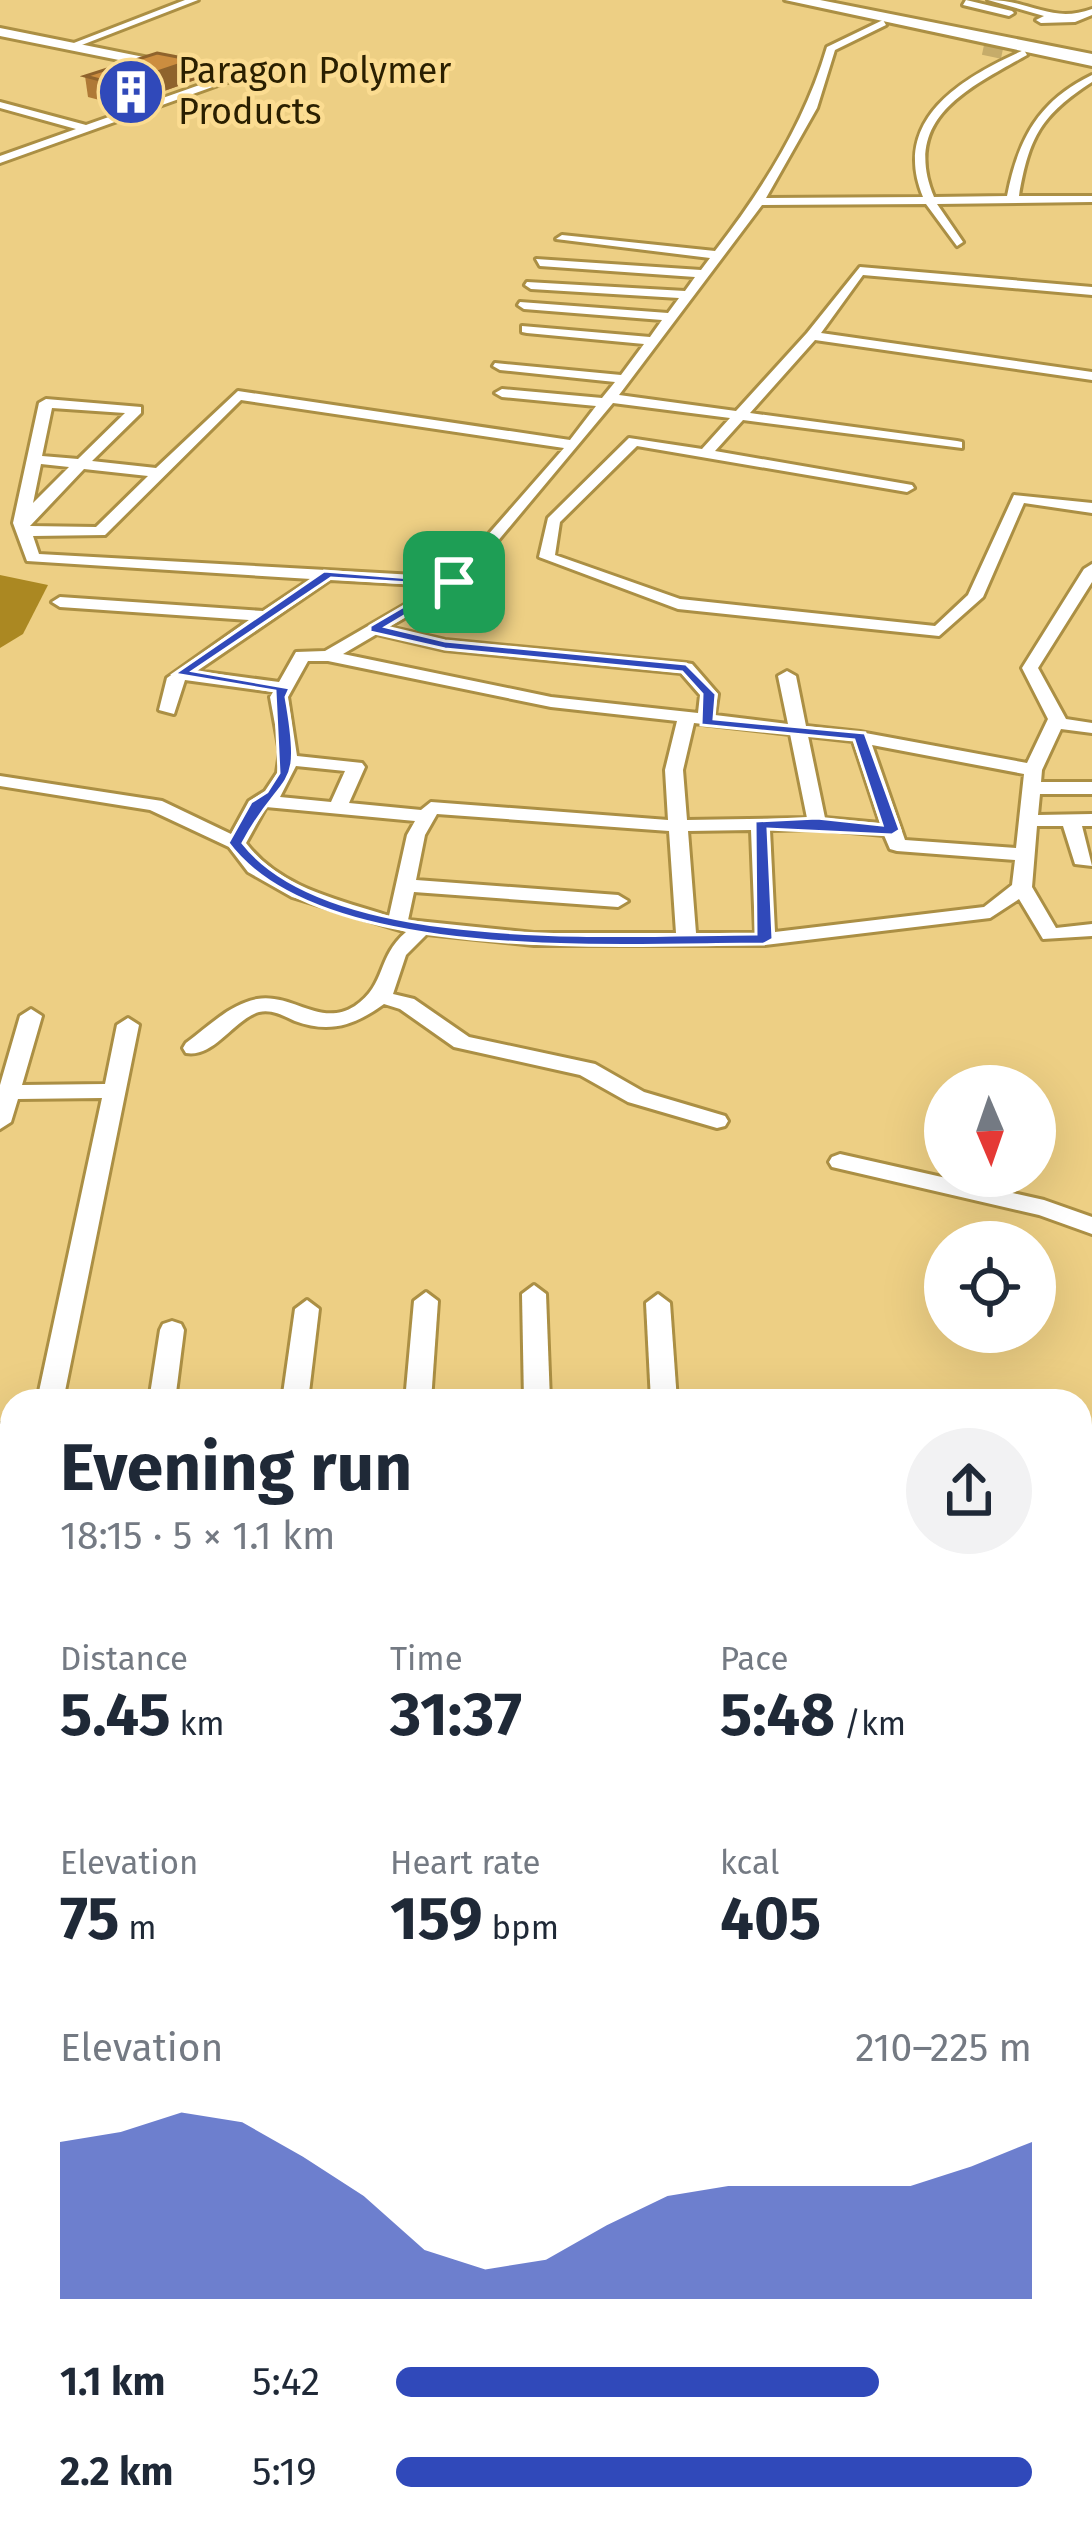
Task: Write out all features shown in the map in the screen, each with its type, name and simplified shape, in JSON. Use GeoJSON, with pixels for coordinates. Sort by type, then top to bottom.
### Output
{"type":"FeatureCollection","features":[{"type":"Feature","properties":{"kind":"highway"},"geometry":{"type":"LineString","coordinates":[[770,0],[1092,69]]}},
{"type":"Feature","properties":{"kind":"highway"},"geometry":{"type":"LineString","coordinates":[[794,0],[1092,69]]}},
{"type":"Feature","properties":{"kind":"street"},"geometry":{"type":"LineString","coordinates":[[71,46],[193,0]]}},
{"type":"Feature","properties":{"kind":"street"},"geometry":{"type":"LineString","coordinates":[[993,0],[1054,16],[1041,20]]}},
{"type":"Feature","properties":{"kind":"street"},"geometry":{"type":"LineString","coordinates":[[966,1],[1041,20],[1075,20],[1092,12]]}},
{"type":"Feature","properties":{"kind":"street"},"geometry":{"type":"LineString","coordinates":[[328,656],[454,582],[574,445],[759,202],[777,159],[828,74],[830,49],[883,23]]}},
{"type":"Feature","properties":{"kind":"street"},"geometry":{"type":"LineString","coordinates":[[0,32],[228,78]]}},
{"type":"Feature","properties":{"kind":"street"},"geometry":{"type":"LineString","coordinates":[[957,242],[926,204],[916,165],[930,119],[975,80],[1024,53]]}},
{"type":"Feature","properties":{"kind":"street"},"geometry":{"type":"LineString","coordinates":[[1012,202],[1029,127],[1044,107],[1092,69]]}},
{"type":"Feature","properties":{"kind":"street"},"geometry":{"type":"LineString","coordinates":[[0,160],[228,78]]}},
{"type":"Feature","properties":{"kind":"street"},"geometry":{"type":"LineString","coordinates":[[0,105],[87,129]]}},
{"type":"Feature","properties":{"kind":"street"},"geometry":{"type":"LineString","coordinates":[[759,202],[1092,199]]}},
{"type":"Feature","properties":{"kind":"street"},"geometry":{"type":"LineString","coordinates":[[567,234],[740,416],[956,445]]}},
{"type":"Feature","properties":{"kind":"street"},"geometry":{"type":"LineString","coordinates":[[550,249],[661,331]]}},
{"type":"Feature","properties":{"kind":"street"},"geometry":{"type":"LineString","coordinates":[[540,262],[661,331]]}},
{"type":"Feature","properties":{"kind":"street"},"geometry":{"type":"LineString","coordinates":[[705,454],[812,336],[860,271],[1092,291]]}},
{"type":"Feature","properties":{"kind":"street"},"geometry":{"type":"LineString","coordinates":[[554,275],[661,331]]}},
{"type":"Feature","properties":{"kind":"street"},"geometry":{"type":"LineString","coordinates":[[523,318],[661,331]]}},
{"type":"Feature","properties":{"kind":"street"},"geometry":{"type":"LineString","coordinates":[[523,318],[661,331]]}},
{"type":"Feature","properties":{"kind":"street"},"geometry":{"type":"LineString","coordinates":[[523,318],[661,331]]}},
{"type":"Feature","properties":{"kind":"street"},"geometry":{"type":"LineString","coordinates":[[523,318],[661,331]]}},
{"type":"Feature","properties":{"kind":"street"},"geometry":{"type":"LineString","coordinates":[[500,366],[661,331]]}},
{"type":"Feature","properties":{"kind":"street"},"geometry":{"type":"LineString","coordinates":[[532,381],[661,331]]}},
{"type":"Feature","properties":{"kind":"street"},"geometry":{"type":"LineString","coordinates":[[502,399],[661,331]]}},
{"type":"Feature","properties":{"kind":"street"},"geometry":{"type":"LineString","coordinates":[[812,336],[1092,376]]}},
{"type":"Feature","properties":{"kind":"street"},"geometry":{"type":"LineString","coordinates":[[21,527],[100,532],[238,395],[574,445]]}},
{"type":"Feature","properties":{"kind":"street"},"geometry":{"type":"LineString","coordinates":[[21,527],[136,410],[46,403],[21,527],[33,558],[454,582]]}},
{"type":"Feature","properties":{"kind":"street"},"geometry":{"type":"LineString","coordinates":[[907,488],[634,441],[554,521],[547,557],[627,590],[678,604],[939,631],[975,597],[1019,498],[1092,508]]}},
{"type":"Feature","properties":{"kind":"street"},"geometry":{"type":"LineString","coordinates":[[33,459],[156,472]]}},
{"type":"Feature","properties":{"kind":"street"},"geometry":{"type":"LineString","coordinates":[[532,493],[573,502]]}},
{"type":"Feature","properties":{"kind":"street"},"geometry":{"type":"LineString","coordinates":[[162,607],[184,566]]}},
{"type":"Feature","properties":{"kind":"street"},"geometry":{"type":"LineString","coordinates":[[1092,569],[1030,668],[1054,723],[1032,779],[1022,887],[1050,935],[1092,930]]}},
{"type":"Feature","properties":{"kind":"street"},"geometry":{"type":"LineString","coordinates":[[167,710],[181,674],[328,574]]}},
{"type":"Feature","properties":{"kind":"street"},"geometry":{"type":"LineString","coordinates":[[60,602],[263,616]]}},
{"type":"Feature","properties":{"kind":"street"},"geometry":{"type":"LineString","coordinates":[[375,629],[445,645],[686,668],[709,694],[674,770],[686,939]]}},
{"type":"Feature","properties":{"kind":"street"},"geometry":{"type":"LineString","coordinates":[[236,843],[256,805],[265,801],[286,773],[280,722],[283,688],[302,656],[328,656],[551,702],[860,736],[1032,779],[1092,788]]}},
{"type":"Feature","properties":{"kind":"street"},"geometry":{"type":"LineString","coordinates":[[181,674],[283,688]]}},
{"type":"Feature","properties":{"kind":"street"},"geometry":{"type":"LineString","coordinates":[[788,676],[817,823]]}},
{"type":"Feature","properties":{"kind":"street"},"geometry":{"type":"LineString","coordinates":[[1054,723],[1092,728]]}},
{"type":"Feature","properties":{"kind":"street"},"geometry":{"type":"LineString","coordinates":[[860,736],[897,845],[1026,854]]}},
{"type":"Feature","properties":{"kind":"street"},"geometry":{"type":"LineString","coordinates":[[287,760],[356,767],[337,810]]}},
{"type":"Feature","properties":{"kind":"street"},"geometry":{"type":"LineString","coordinates":[[0,782],[154,805],[236,843],[255,868],[299,893],[397,925],[534,939],[764,939],[1036,910]]}},
{"type":"Feature","properties":{"kind":"street"},"geometry":{"type":"LineString","coordinates":[[265,801],[426,816]]}},
{"type":"Feature","properties":{"kind":"street"},"geometry":{"type":"LineString","coordinates":[[397,925],[416,835],[431,808],[680,826],[817,823],[892,830]]}},
{"type":"Feature","properties":{"kind":"street"},"geometry":{"type":"LineString","coordinates":[[1029,821],[1082,820],[1082,860],[1092,860]]}},
{"type":"Feature","properties":{"kind":"street"},"geometry":{"type":"LineString","coordinates":[[760,824],[764,939]]}},
{"type":"Feature","properties":{"kind":"street"},"geometry":{"type":"LineString","coordinates":[[405,885],[618,901]]}},
{"type":"Feature","properties":{"kind":"street"},"geometry":{"type":"LineString","coordinates":[[990,912],[1022,887]]}},
{"type":"Feature","properties":{"kind":"street"},"geometry":{"type":"LineString","coordinates":[[194,1048],[252,1007],[266,1005],[331,1023],[380,997],[390,986],[394,956],[422,928]]}},
{"type":"Feature","properties":{"kind":"street"},"geometry":{"type":"LineString","coordinates":[[380,997],[407,1004],[462,1042],[587,1069],[636,1096],[717,1121]]}},
{"type":"Feature","properties":{"kind":"street"},"geometry":{"type":"LineString","coordinates":[[0,1122],[4,1092],[31,1016]]}},
{"type":"Feature","properties":{"kind":"street"},"geometry":{"type":"LineString","coordinates":[[52,1389],[128,1025]]}},
{"type":"Feature","properties":{"kind":"street"},"geometry":{"type":"LineString","coordinates":[[4,1092],[114,1091]]}},
{"type":"Feature","properties":{"kind":"street"},"geometry":{"type":"LineString","coordinates":[[840,1162],[1044,1208],[1092,1226]]}},
{"type":"Feature","properties":{"kind":"street"},"geometry":{"type":"LineString","coordinates":[[534,1294],[537,1389]]}},
{"type":"Feature","properties":{"kind":"street"},"geometry":{"type":"LineString","coordinates":[[419,1389],[426,1301]]}},
{"type":"Feature","properties":{"kind":"street"},"geometry":{"type":"LineString","coordinates":[[658,1304],[663,1389]]}},
{"type":"Feature","properties":{"kind":"street"},"geometry":{"type":"LineString","coordinates":[[297,1389],[307,1309]]}},
{"type":"Feature","properties":{"kind":"street"},"geometry":{"type":"LineString","coordinates":[[164,1389],[172,1330]]}},
{"type":"Feature","properties":{"kind":"shaded area"},"geometry":{"type":"Polygon","coordinates":[[[0,575],[48,585],[23,634],[0,648],[0,575]]]}},
{"type":"Feature","properties":{"kind":"building"},"geometry":{"type":"Polygon","coordinates":[[[157,53],[193,60],[119,85],[85,76],[157,53]]]}},
{"type":"Feature","properties":{"kind":"tunnel"},"geometry":{"type":"LineString","coordinates":[[984,45],[1003,49]]}},
{"type":"Feature","properties":{"kind":"place","name":"Paragon Polymer Products"},"geometry":{"type":"Point","coordinates":[131,92]}},
{"type":"Feature","properties":{"kind":"route"},"geometry":{"type":"LineString","coordinates":[[328,574],[454,582],[375,629],[445,645],[686,668],[709,694],[706,722],[860,736],[892,830],[760,824],[764,939],[534,939],[397,925],[299,893],[255,868],[236,843],[256,805],[272,795],[286,773],[289,752],[279,697],[283,688],[181,674],[328,574]]}}]}
